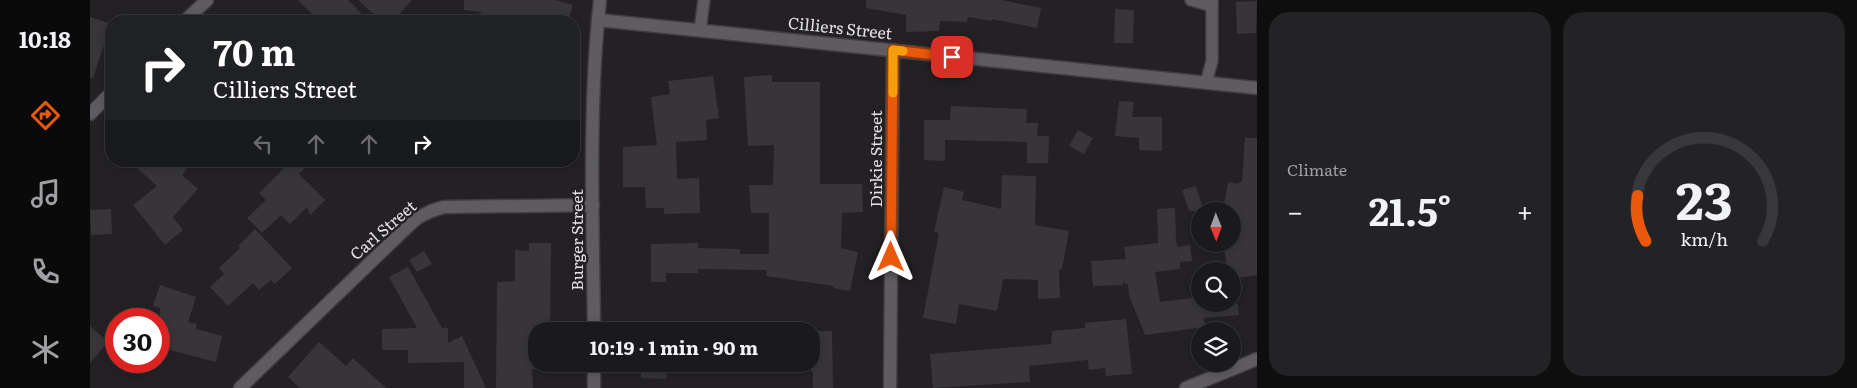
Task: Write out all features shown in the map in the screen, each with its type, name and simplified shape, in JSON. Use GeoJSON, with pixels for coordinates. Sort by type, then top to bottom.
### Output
{"type":"FeatureCollection","features":[{"type":"Feature","properties":{"kind":"street"},"geometry":{"type":"LineString","coordinates":[[191,15],[207,0]]}},
{"type":"Feature","properties":{"kind":"street","name":"Burger Street"},"geometry":{"type":"LineString","coordinates":[[594,322],[594,89],[600,0]]}},
{"type":"Feature","properties":{"kind":"street","name":"Cilliers Street"},"geometry":{"type":"LineString","coordinates":[[598,20],[1257,88]]}},
{"type":"Feature","properties":{"kind":"street","name":"Dirkie Street"},"geometry":{"type":"LineString","coordinates":[[890,388],[893,50]]}},
{"type":"Feature","properties":{"kind":"street"},"geometry":{"type":"LineString","coordinates":[[90,114],[105,100]]}},
{"type":"Feature","properties":{"kind":"street","name":"Carl Street"},"geometry":{"type":"LineString","coordinates":[[240,388],[400,233],[418,218],[431,211],[460,206],[594,205]]}},
{"type":"Feature","properties":{"kind":"street"},"geometry":{"type":"LineString","coordinates":[[1186,388],[1257,359]]}},
{"type":"Feature","properties":{"kind":"street"},"geometry":{"type":"LineString","coordinates":[[594,372],[594,388]]}},
{"type":"Feature","properties":{"kind":"lane"},"geometry":{"type":"LineString","coordinates":[[700,30],[704,0]]}},
{"type":"Feature","properties":{"kind":"lane"},"geometry":{"type":"LineString","coordinates":[[1191,0],[1212,3],[1212,61],[1206,83]]}},
{"type":"Feature","properties":{"kind":"building"},"geometry":{"type":"Polygon","coordinates":[[[298,0],[348,0],[361,13],[359,15],[313,15],[298,0]]]}},
{"type":"Feature","properties":{"kind":"building"},"geometry":{"type":"Polygon","coordinates":[[[358,0],[412,0],[398,15],[374,15],[358,0]]]}},
{"type":"Feature","properties":{"kind":"building"},"geometry":{"type":"Polygon","coordinates":[[[464,0],[555,0],[573,5],[570,15],[481,15],[481,12],[464,10],[464,0]]]}},
{"type":"Feature","properties":{"kind":"building"},"geometry":{"type":"Polygon","coordinates":[[[866,0],[1001,0],[1041,8],[1037,28],[992,19],[992,21],[968,17],[967,22],[940,21],[939,31],[906,32],[906,15],[866,8],[866,0]]]}},
{"type":"Feature","properties":{"kind":"building"},"geometry":{"type":"Polygon","coordinates":[[[1257,1],[1256,33],[1237,34],[1236,2],[1257,1]]]}},
{"type":"Feature","properties":{"kind":"building"},"geometry":{"type":"Polygon","coordinates":[[[1115,9],[1134,10],[1133,43],[1114,43],[1115,9]]]}},
{"type":"Feature","properties":{"kind":"building"},"geometry":{"type":"Polygon","coordinates":[[[90,17],[105,22],[105,42],[93,78],[90,78],[90,17]]]}},
{"type":"Feature","properties":{"kind":"building"},"geometry":{"type":"Polygon","coordinates":[[[772,75],[772,82],[820,82],[820,184],[862,184],[863,212],[842,213],[841,248],[858,252],[850,291],[833,288],[834,286],[766,276],[767,270],[698,269],[698,273],[666,273],[666,282],[651,282],[651,244],[698,243],[698,248],[740,249],[740,254],[769,254],[769,213],[751,213],[749,185],[773,185],[774,145],[748,146],[744,77],[772,75]]]}},
{"type":"Feature","properties":{"kind":"building"},"geometry":{"type":"Polygon","coordinates":[[[713,76],[719,118],[706,120],[707,140],[676,142],[677,179],[699,178],[700,213],[664,214],[664,208],[646,208],[645,187],[623,187],[623,147],[657,145],[651,97],[670,94],[668,81],[713,76]]]}},
{"type":"Feature","properties":{"kind":"building"},"geometry":{"type":"Polygon","coordinates":[[[1119,101],[1134,102],[1132,117],[1162,117],[1162,151],[1139,150],[1139,138],[1115,136],[1119,101]]]}},
{"type":"Feature","properties":{"kind":"building"},"geometry":{"type":"Polygon","coordinates":[[[951,106],[1027,109],[1026,123],[1038,123],[1037,136],[1049,136],[1048,163],[1027,163],[1027,142],[945,140],[945,161],[924,160],[924,120],[950,120],[951,106]]]}},
{"type":"Feature","properties":{"kind":"building"},"geometry":{"type":"Polygon","coordinates":[[[1078,130],[1093,138],[1084,154],[1069,146],[1078,130]]]}},
{"type":"Feature","properties":{"kind":"building"},"geometry":{"type":"Polygon","coordinates":[[[1245,138],[1257,138],[1257,275],[1241,278],[1241,262],[1226,262],[1224,252],[1241,252],[1241,202],[1225,202],[1228,182],[1239,184],[1239,182],[1242,182],[1245,138]]]}},
{"type":"Feature","properties":{"kind":"building"},"geometry":{"type":"Polygon","coordinates":[[[136,167],[185,167],[187,169],[182,175],[198,189],[173,217],[183,230],[165,245],[133,205],[157,186],[136,167]]]}},
{"type":"Feature","properties":{"kind":"building"},"geometry":{"type":"Polygon","coordinates":[[[285,167],[306,167],[299,174],[325,200],[310,215],[307,207],[290,224],[281,215],[262,233],[247,218],[266,200],[259,193],[285,167]]]}},
{"type":"Feature","properties":{"kind":"building"},"geometry":{"type":"Polygon","coordinates":[[[1002,175],[1036,176],[1035,225],[1069,231],[1062,269],[1059,270],[1060,298],[1038,299],[1038,280],[1003,279],[997,311],[959,304],[956,324],[923,318],[939,233],[934,232],[944,187],[964,192],[962,200],[1001,209],[1002,175]]]}},
{"type":"Feature","properties":{"kind":"building"},"geometry":{"type":"Polygon","coordinates":[[[1196,186],[1201,202],[1191,202],[1191,211],[1189,211],[1182,190],[1196,186]]]}},
{"type":"Feature","properties":{"kind":"building"},"geometry":{"type":"Polygon","coordinates":[[[1175,208],[1176,241],[1178,247],[1190,245],[1192,261],[1180,262],[1180,269],[1155,272],[1160,302],[1191,298],[1191,312],[1239,312],[1239,315],[1204,318],[1204,322],[1191,322],[1191,329],[1145,335],[1129,295],[1128,284],[1125,284],[1123,279],[1123,285],[1093,286],[1091,261],[1126,259],[1124,247],[1158,243],[1157,209],[1175,208]]]}},
{"type":"Feature","properties":{"kind":"building"},"geometry":{"type":"Polygon","coordinates":[[[111,209],[112,234],[91,235],[90,210],[111,209]]]}},
{"type":"Feature","properties":{"kind":"building"},"geometry":{"type":"Polygon","coordinates":[[[255,229],[292,268],[275,284],[271,280],[259,290],[253,283],[228,306],[210,287],[224,274],[219,268],[240,248],[238,246],[255,229]]]}},
{"type":"Feature","properties":{"kind":"building"},"geometry":{"type":"Polygon","coordinates":[[[529,243],[551,243],[550,322],[528,322],[528,372],[532,372],[533,388],[496,388],[497,282],[515,281],[515,250],[529,251],[529,243]]]}},
{"type":"Feature","properties":{"kind":"building"},"geometry":{"type":"Polygon","coordinates":[[[424,251],[432,264],[417,272],[409,260],[424,251]]]}},
{"type":"Feature","properties":{"kind":"building"},"geometry":{"type":"Polygon","coordinates":[[[408,267],[442,328],[448,328],[448,343],[462,336],[486,388],[464,388],[464,362],[408,363],[408,350],[382,350],[382,329],[417,328],[389,277],[408,267]]]}},
{"type":"Feature","properties":{"kind":"building"},"geometry":{"type":"Polygon","coordinates":[[[160,285],[196,297],[188,322],[197,324],[196,329],[222,336],[216,362],[170,350],[170,308],[153,306],[160,285]]]}},
{"type":"Feature","properties":{"kind":"building"},"geometry":{"type":"Polygon","coordinates":[[[1126,319],[1132,374],[1106,376],[1105,368],[1089,370],[1088,360],[1029,366],[1030,382],[933,388],[930,354],[1051,344],[1052,331],[1085,328],[1085,323],[1126,319]]]}},
{"type":"Feature","properties":{"kind":"building"},"geometry":{"type":"Polygon","coordinates":[[[90,326],[105,339],[105,346],[90,363],[90,326]]]}},
{"type":"Feature","properties":{"kind":"building"},"geometry":{"type":"Polygon","coordinates":[[[820,331],[832,331],[833,388],[813,388],[813,372],[820,372],[820,331]]]}},
{"type":"Feature","properties":{"kind":"building"},"geometry":{"type":"Polygon","coordinates":[[[319,342],[346,366],[353,358],[386,388],[300,388],[288,377],[319,342]]]}},
{"type":"Feature","properties":{"kind":"building"},"geometry":{"type":"Polygon","coordinates":[[[641,372],[666,372],[666,379],[641,378],[641,372]]]}},
{"type":"Feature","properties":{"kind":"slow traffic"},"geometry":{"type":"LineString","coordinates":[[893,93],[893,50],[903,51]]}},
{"type":"Feature","properties":{"kind":"route"},"geometry":{"type":"LineString","coordinates":[[891,257],[893,50],[952,57]]}}]}
